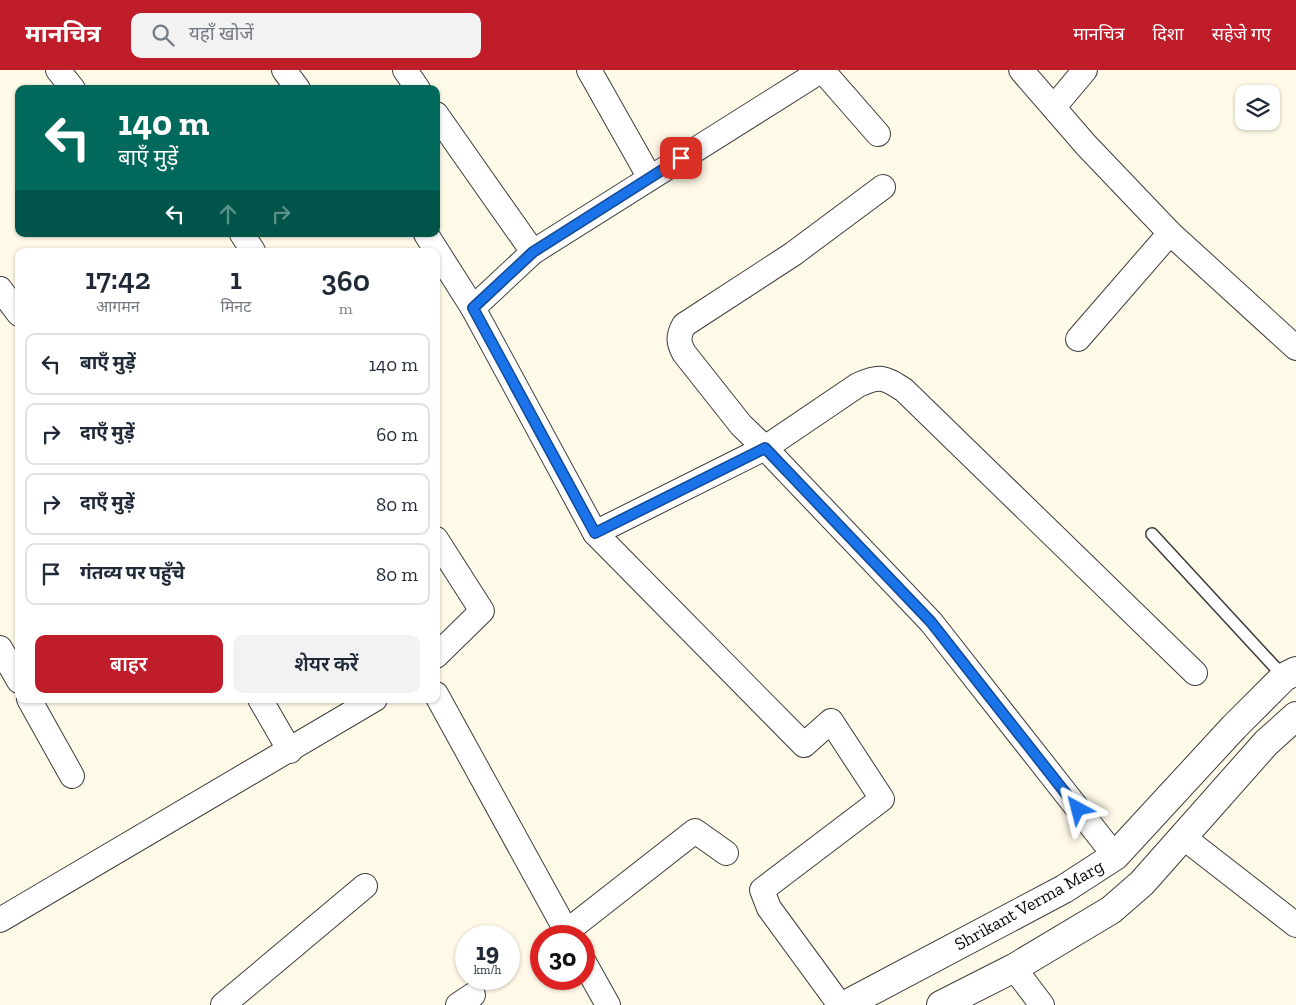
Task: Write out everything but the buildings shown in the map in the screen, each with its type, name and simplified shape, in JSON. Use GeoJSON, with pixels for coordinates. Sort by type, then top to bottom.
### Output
{"type":"FeatureCollection","features":[{"type":"Feature","properties":{"kind":"street"},"geometry":{"type":"LineString","coordinates":[[58,70],[70,85]]}},
{"type":"Feature","properties":{"kind":"street"},"geometry":{"type":"LineString","coordinates":[[284,70],[295,85]]}},
{"type":"Feature","properties":{"kind":"street"},"geometry":{"type":"LineString","coordinates":[[405,70],[415,85]]}},
{"type":"Feature","properties":{"kind":"street"},"geometry":{"type":"LineString","coordinates":[[590,70],[650,178]]}},
{"type":"Feature","properties":{"kind":"street"},"geometry":{"type":"LineString","coordinates":[[473,308],[533,252],[822,70],[878,134]]}},
{"type":"Feature","properties":{"kind":"street"},"geometry":{"type":"LineString","coordinates":[[1021,70],[1170,233],[1296,348]]}},
{"type":"Feature","properties":{"kind":"street"},"geometry":{"type":"LineString","coordinates":[[1054,107],[1085,70]]}},
{"type":"Feature","properties":{"kind":"street"},"geometry":{"type":"LineString","coordinates":[[440,120],[533,252]]}},
{"type":"Feature","properties":{"kind":"street"},"geometry":{"type":"LineString","coordinates":[[883,188],[793,254],[684,325],[679,334],[679,343],[684,353],[741,426],[765,448],[931,622],[1115,856]]}},
{"type":"Feature","properties":{"kind":"street"},"geometry":{"type":"LineString","coordinates":[[1078,339],[1170,233]]}},
{"type":"Feature","properties":{"kind":"street"},"geometry":{"type":"LineString","coordinates":[[244,237],[251,248]]}},
{"type":"Feature","properties":{"kind":"street"},"geometry":{"type":"LineString","coordinates":[[428,237],[435,248]]}},
{"type":"Feature","properties":{"kind":"street"},"geometry":{"type":"LineString","coordinates":[[440,256],[473,308],[595,533],[804,745],[831,721],[882,799],[762,890],[769,908],[840,1005]]}},
{"type":"Feature","properties":{"kind":"street"},"geometry":{"type":"LineString","coordinates":[[0,289],[15,309]]}},
{"type":"Feature","properties":{"kind":"street"},"geometry":{"type":"LineString","coordinates":[[595,533],[765,448],[858,385],[874,378],[886,379],[904,390],[1195,673]]}},
{"type":"Feature","properties":{"kind":"street"},"geometry":{"type":"LineString","coordinates":[[440,544],[482,611],[440,652]]}},
{"type":"Feature","properties":{"kind":"street"},"geometry":{"type":"LineString","coordinates":[[0,648],[15,674]]}},
{"type":"Feature","properties":{"kind":"street","name":"Shrikant Verma Marg"},"geometry":{"type":"LineString","coordinates":[[845,1005],[1064,889],[1115,856],[1234,727],[1290,674]]}},
{"type":"Feature","properties":{"kind":"street"},"geometry":{"type":"LineString","coordinates":[[440,701],[563,925]]}},
{"type":"Feature","properties":{"kind":"street"},"geometry":{"type":"LineString","coordinates":[[31,703],[72,776]]}},
{"type":"Feature","properties":{"kind":"street"},"geometry":{"type":"LineString","coordinates":[[262,703],[290,751]]}},
{"type":"Feature","properties":{"kind":"street"},"geometry":{"type":"LineString","coordinates":[[0,920],[290,751],[368,703]]}},
{"type":"Feature","properties":{"kind":"street"},"geometry":{"type":"LineString","coordinates":[[941,1005],[1014,968],[1111,910],[1142,883],[1266,743],[1296,716]]}},
{"type":"Feature","properties":{"kind":"street"},"geometry":{"type":"LineString","coordinates":[[579,925],[695,831],[726,853]]}},
{"type":"Feature","properties":{"kind":"street"},"geometry":{"type":"LineString","coordinates":[[1183,837],[1296,925]]}},
{"type":"Feature","properties":{"kind":"street"},"geometry":{"type":"LineString","coordinates":[[223,1005],[365,886]]}},
{"type":"Feature","properties":{"kind":"street"},"geometry":{"type":"LineString","coordinates":[[1014,968],[1042,1005]]}},
{"type":"Feature","properties":{"kind":"street"},"geometry":{"type":"LineString","coordinates":[[595,982],[608,1005]]}},
{"type":"Feature","properties":{"kind":"lane"},"geometry":{"type":"LineString","coordinates":[[1152,534],[1290,674]]}},
{"type":"Feature","properties":{"kind":"route"},"geometry":{"type":"LineString","coordinates":[[681,158],[533,252],[473,308],[595,533],[765,448],[931,622],[1078,809]]}}]}
